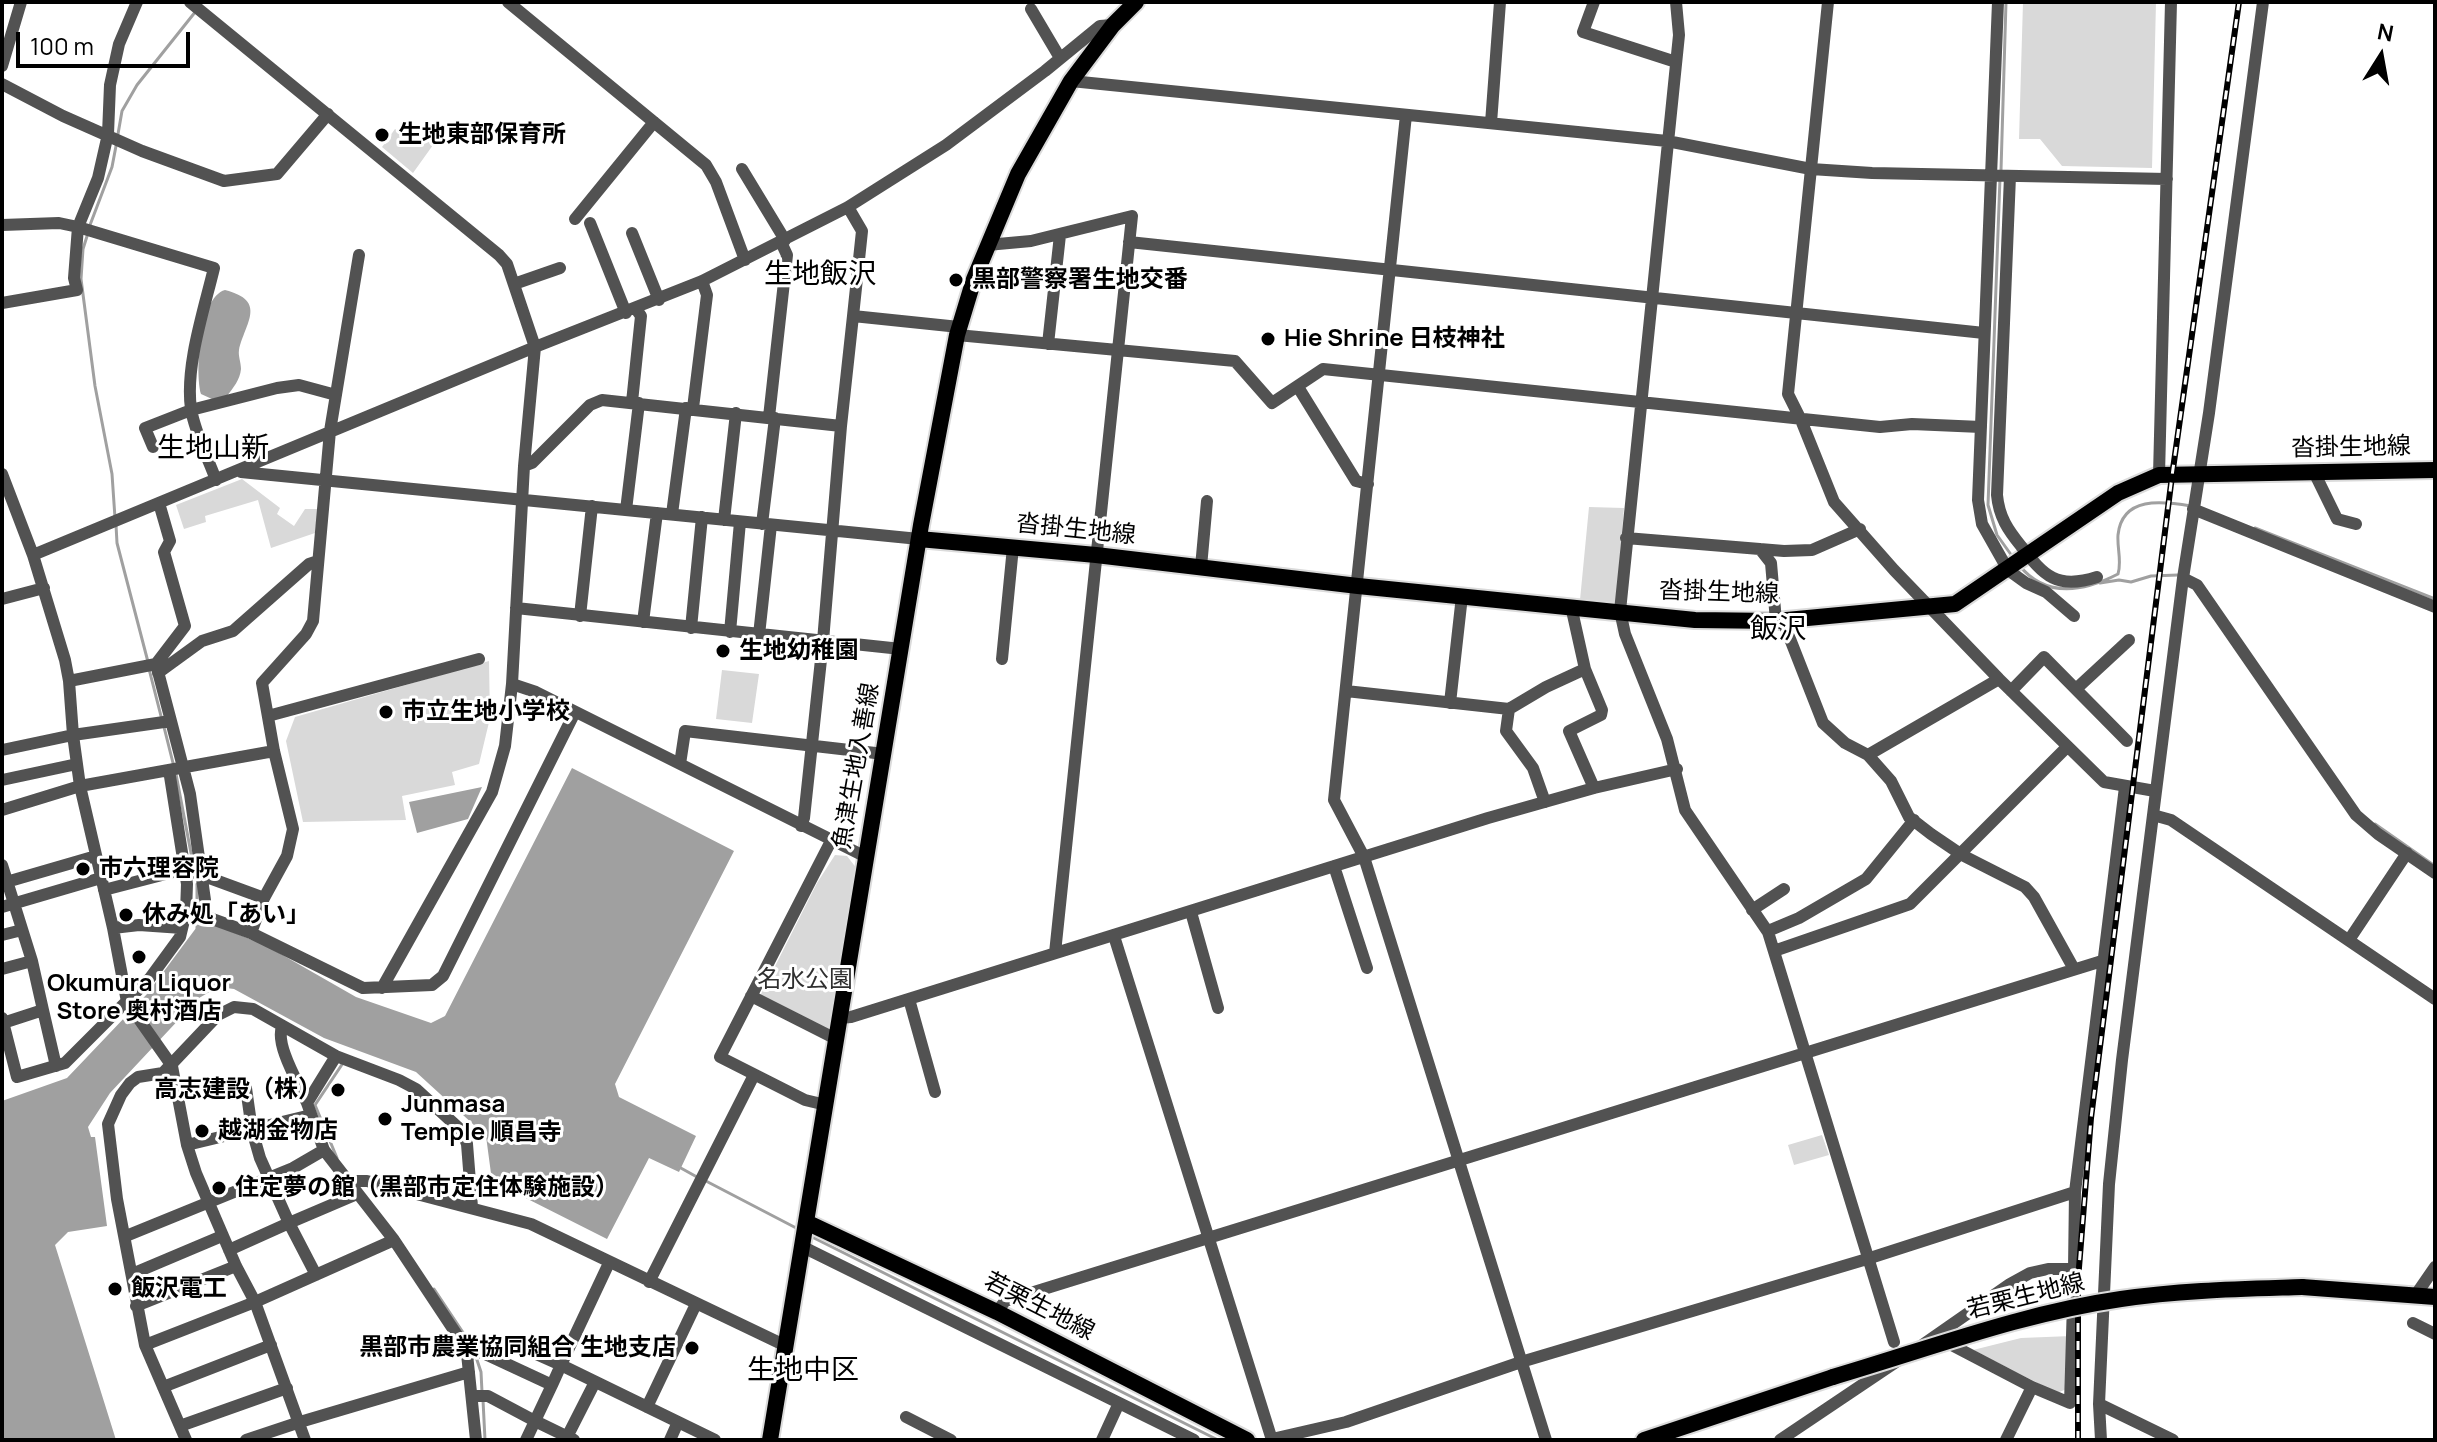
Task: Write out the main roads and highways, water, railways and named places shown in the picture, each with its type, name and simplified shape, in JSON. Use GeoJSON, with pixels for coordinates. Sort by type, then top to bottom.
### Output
{"type":"FeatureCollection","features":[{"type":"Feature","properties":{"kind":"main road","name":"魚津生地入善線"},"geometry":{"type":"LineString","coordinates":[[770,1440],[919,539],[958,331],[987,245],[1018,174],[1071,81],[1113,25],[1136,2]]}},
{"type":"Feature","properties":{"kind":"main road","name":"沓掛生地線"},"geometry":{"type":"LineString","coordinates":[[919,539],[1096,555],[1358,586],[1695,620],[1779,621],[1955,604],[2118,493],[2159,475],[2435,470]]}},
{"type":"Feature","properties":{"kind":"main road","name":"若栗生地線"},"geometry":{"type":"LineString","coordinates":[[806,1222],[997,1312],[1247,1440]]}},
{"type":"Feature","properties":{"kind":"main road","name":"若栗生地線"},"geometry":{"type":"LineString","coordinates":[[1644,1440],[1833,1377],[2039,1316],[2119,1299],[2205,1289],[2302,1287],[2435,1297]]}},
{"type":"Feature","properties":{"kind":"waterway"},"geometry":{"type":"LineString","coordinates":[[2001,170],[2006,2]]}},
{"type":"Feature","properties":{"kind":"waterway"},"geometry":{"type":"LineString","coordinates":[[118,134],[122,111],[137,85],[196,11]]}},
{"type":"Feature","properties":{"kind":"waterway"},"geometry":{"type":"LineString","coordinates":[[90,225],[112,167],[116,146]]}},
{"type":"Feature","properties":{"kind":"waterway"},"geometry":{"type":"LineString","coordinates":[[2000,178],[1988,505],[1997,535],[2012,556]]}},
{"type":"Feature","properties":{"kind":"waterway"},"geometry":{"type":"LineString","coordinates":[[88,233],[83,249],[81,279],[95,386],[112,474],[115,518]]}},
{"type":"Feature","properties":{"kind":"waterway"},"geometry":{"type":"LineString","coordinates":[[2019,565],[2030,576],[2053,587],[2066,589],[2092,585],[2118,574],[2118,535],[2127,513],[2145,504],[2191,506]]}},
{"type":"Feature","properties":{"kind":"waterway"},"geometry":{"type":"LineString","coordinates":[[116,525],[117,543],[148,662]]}},
{"type":"Feature","properties":{"kind":"waterway"},"geometry":{"type":"LineString","coordinates":[[2255,528],[2435,599]]}},
{"type":"Feature","properties":{"kind":"waterway"},"geometry":{"type":"LineString","coordinates":[[2100,583],[2178,575]]}},
{"type":"Feature","properties":{"kind":"waterway"},"geometry":{"type":"LineString","coordinates":[[149,669],[162,720]]}},
{"type":"Feature","properties":{"kind":"waterway"},"geometry":{"type":"LineString","coordinates":[[164,727],[174,767]]}},
{"type":"Feature","properties":{"kind":"waterway"},"geometry":{"type":"LineString","coordinates":[[176,774],[194,869]]}},
{"type":"Feature","properties":{"kind":"waterway"},"geometry":{"type":"LineString","coordinates":[[2375,824],[2435,866]]}},
{"type":"Feature","properties":{"kind":"waterway"},"geometry":{"type":"LineString","coordinates":[[197,884],[197,928]]}},
{"type":"Feature","properties":{"kind":"waterway"},"geometry":{"type":"LineString","coordinates":[[337,1158],[315,1105],[343,1063]]}},
{"type":"Feature","properties":{"kind":"waterway"},"geometry":{"type":"LineString","coordinates":[[679,1167],[697,1177]]}},
{"type":"Feature","properties":{"kind":"waterway"},"geometry":{"type":"LineString","coordinates":[[704,1180],[800,1230]]}},
{"type":"Feature","properties":{"kind":"waterway"},"geometry":{"type":"LineString","coordinates":[[810,1236],[1218,1440]]}},
{"type":"Feature","properties":{"kind":"waterway"},"geometry":{"type":"LineString","coordinates":[[434,1289],[474,1349]]}},
{"type":"Feature","properties":{"kind":"waterway"},"geometry":{"type":"LineString","coordinates":[[476,1357],[482,1392]]}},
{"type":"Feature","properties":{"kind":"waterway"},"geometry":{"type":"LineString","coordinates":[[483,1400],[485,1440]]}},
{"type":"Feature","properties":{"kind":"railway"},"geometry":{"type":"LineString","coordinates":[[2078,1440],[2078,1280],[2091,1118],[2172,476],[2239,2]]}},
{"type":"Feature","properties":{"kind":"place","name":"生地東部保育所"},"geometry":{"type":"Point","coordinates":[382,135]}},
{"type":"Feature","properties":{"kind":"place","name":"黒部警察署生地交番"},"geometry":{"type":"Point","coordinates":[956,280]}},
{"type":"Feature","properties":{"kind":"place","name":"Hie Shrine 日枝神社"},"geometry":{"type":"Point","coordinates":[1268,339]}},
{"type":"Feature","properties":{"kind":"place","name":"生地幼稚園"},"geometry":{"type":"Point","coordinates":[723,651]}},
{"type":"Feature","properties":{"kind":"place","name":"市立生地小学校"},"geometry":{"type":"Point","coordinates":[386,712]}},
{"type":"Feature","properties":{"kind":"place","name":"市六理容院"},"geometry":{"type":"Point","coordinates":[83,869]}},
{"type":"Feature","properties":{"kind":"place","name":"休み処「あい」"},"geometry":{"type":"Point","coordinates":[126,915]}},
{"type":"Feature","properties":{"kind":"place","name":"Okumura Liquor Store 奥村酒店"},"geometry":{"type":"Point","coordinates":[139,957]}},
{"type":"Feature","properties":{"kind":"place","name":"高志建設（株）"},"geometry":{"type":"Point","coordinates":[338,1090]}},
{"type":"Feature","properties":{"kind":"place","name":"Junmasa Temple 順昌寺"},"geometry":{"type":"Point","coordinates":[385,1119]}},
{"type":"Feature","properties":{"kind":"place","name":"越湖金物店"},"geometry":{"type":"Point","coordinates":[202,1131]}},
{"type":"Feature","properties":{"kind":"place","name":"住定夢の館（黒部市定住体験施設）"},"geometry":{"type":"Point","coordinates":[219,1188]}},
{"type":"Feature","properties":{"kind":"place","name":"飯沢電工"},"geometry":{"type":"Point","coordinates":[115,1289]}},
{"type":"Feature","properties":{"kind":"place","name":"黒部市農業協同組合 生地支店"},"geometry":{"type":"Point","coordinates":[692,1348]}},
{"type":"Feature","properties":{"kind":"district","name":"生地飯沢"},"geometry":{"type":"Point","coordinates":[820,275]}},
{"type":"Feature","properties":{"kind":"district","name":"生地山新"},"geometry":{"type":"Point","coordinates":[213,449]}},
{"type":"Feature","properties":{"kind":"district","name":"飯沢"},"geometry":{"type":"Point","coordinates":[1778,630]}},
{"type":"Feature","properties":{"kind":"district","name":"生地中区"},"geometry":{"type":"Point","coordinates":[803,1371]}},
{"type":"Feature","properties":{"kind":"park label","name":"名水公園"},"geometry":{"type":"Point","coordinates":[805,980]}}]}
